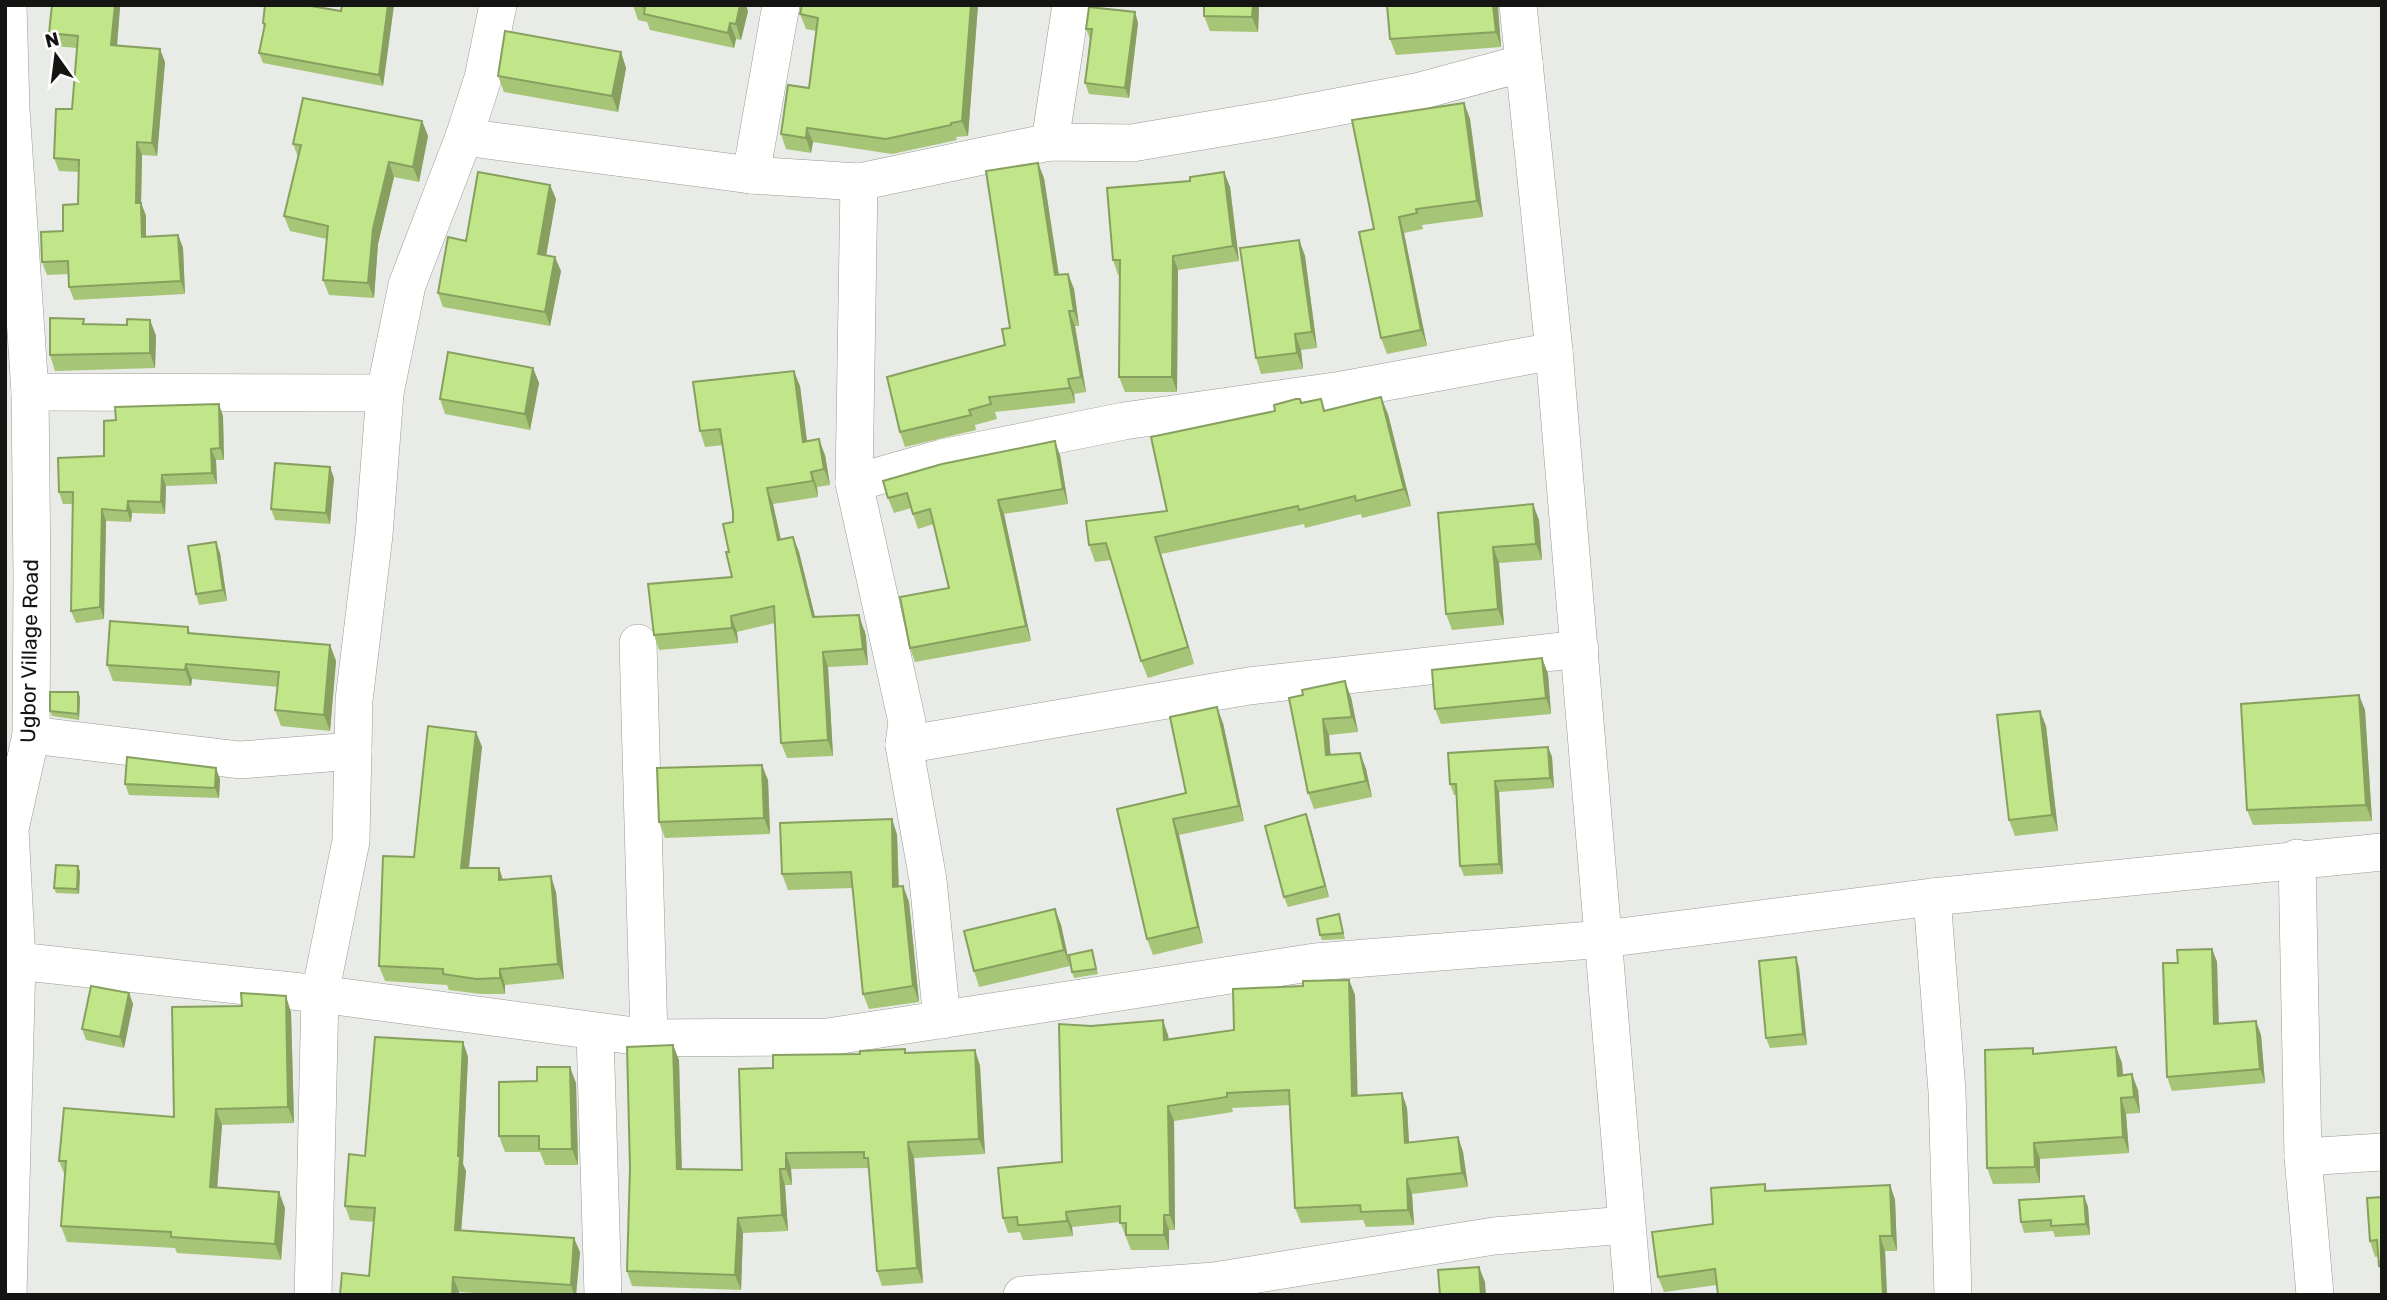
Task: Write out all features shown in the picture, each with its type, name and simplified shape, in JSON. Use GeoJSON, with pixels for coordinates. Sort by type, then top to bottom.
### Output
{"type":"FeatureCollection","features":[{"type":"Feature","properties":{"kind":"street","name":"Ugbor Village Road"},"geometry":{"type":"LineString","coordinates":[[8,5],[8,109],[15,325],[30,392],[31,735],[8,828],[17,961],[8,1295]]}},
{"type":"Feature","properties":{"kind":"street"},"geometry":{"type":"LineString","coordinates":[[313,1295],[320,994],[351,841],[354,700],[374,535],[385,393],[407,285],[464,136],[483,78],[498,5]]}},
{"type":"Feature","properties":{"kind":"street"},"geometry":{"type":"LineString","coordinates":[[751,175],[781,5]]}},
{"type":"Feature","properties":{"kind":"street"},"geometry":{"type":"LineString","coordinates":[[1050,142],[1071,5]]}},
{"type":"Feature","properties":{"kind":"street"},"geometry":{"type":"LineString","coordinates":[[1518,5],[1554,351],[1604,939],[1625,1225],[1633,1295]]}},
{"type":"Feature","properties":{"kind":"street"},"geometry":{"type":"LineString","coordinates":[[464,136],[751,175],[859,182],[1050,142],[1132,144],[1416,92],[1524,63]]}},
{"type":"Feature","properties":{"kind":"street"},"geometry":{"type":"LineString","coordinates":[[859,182],[854,483],[907,722],[904,745],[928,880],[942,1020]]}},
{"type":"Feature","properties":{"kind":"street"},"geometry":{"type":"LineString","coordinates":[[854,483],[942,458],[1125,421],[1342,390],[1554,351]]}},
{"type":"Feature","properties":{"kind":"street"},"geometry":{"type":"LineString","coordinates":[[30,392],[385,393]]}},
{"type":"Feature","properties":{"kind":"street"},"geometry":{"type":"LineString","coordinates":[[638,643],[649,1038]]}},
{"type":"Feature","properties":{"kind":"street"},"geometry":{"type":"LineString","coordinates":[[904,745],[1249,685],[1580,649]]}},
{"type":"Feature","properties":{"kind":"street"},"geometry":{"type":"LineString","coordinates":[[31,735],[240,760],[353,751]]}},
{"type":"Feature","properties":{"kind":"street"},"geometry":{"type":"LineString","coordinates":[[17,961],[320,994],[595,1033],[649,1038],[828,1037],[1315,962],[1604,939],[1932,897],[2297,858],[2382,852]]}},
{"type":"Feature","properties":{"kind":"street"},"geometry":{"type":"LineString","coordinates":[[2297,858],[2302,1157],[2315,1295]]}},
{"type":"Feature","properties":{"kind":"street"},"geometry":{"type":"LineString","coordinates":[[1932,897],[1947,1091],[1953,1295]]}},
{"type":"Feature","properties":{"kind":"street"},"geometry":{"type":"LineString","coordinates":[[595,1033],[603,1295]]}},
{"type":"Feature","properties":{"kind":"street"},"geometry":{"type":"LineString","coordinates":[[2302,1157],[2382,1152]]}},
{"type":"Feature","properties":{"kind":"street"},"geometry":{"type":"LineString","coordinates":[[1023,1295],[1214,1281],[1494,1236],[1625,1225]]}},
{"type":"Feature","properties":{"kind":"building"},"geometry":{"type":"Polygon","coordinates":[[[52,5],[115,5],[111,45],[160,49],[152,143],[137,142],[136,203],[141,203],[142,237],[178,235],[181,281],[69,287],[68,261],[42,262],[41,232],[63,231],[63,205],[78,204],[79,160],[54,158],[56,109],[72,109],[78,36],[49,33],[52,5]]]}},
{"type":"Feature","properties":{"kind":"building"},"geometry":{"type":"Polygon","coordinates":[[[265,5],[305,5],[341,11],[342,5],[388,5],[379,75],[259,53],[265,24],[265,5]]]}},
{"type":"Feature","properties":{"kind":"building"},"geometry":{"type":"Polygon","coordinates":[[[637,5],[740,5],[736,24],[730,23],[728,33],[644,14],[645,7],[637,5]]]}},
{"type":"Feature","properties":{"kind":"building"},"geometry":{"type":"Polygon","coordinates":[[[802,5],[971,5],[962,121],[886,139],[807,128],[806,138],[781,134],[788,85],[809,88],[818,18],[800,14],[802,5]]]}},
{"type":"Feature","properties":{"kind":"building"},"geometry":{"type":"Polygon","coordinates":[[[1204,5],[1253,5],[1252,17],[1204,16],[1204,5]]]}},
{"type":"Feature","properties":{"kind":"building"},"geometry":{"type":"Polygon","coordinates":[[[1387,5],[1493,5],[1496,32],[1390,39],[1387,5]]]}},
{"type":"Feature","properties":{"kind":"building"},"geometry":{"type":"Polygon","coordinates":[[[1089,7],[1135,12],[1125,88],[1085,83],[1092,29],[1086,29],[1089,7]]]}},
{"type":"Feature","properties":{"kind":"building"},"geometry":{"type":"Polygon","coordinates":[[[505,31],[621,52],[612,96],[498,76],[505,31]]]}},
{"type":"Feature","properties":{"kind":"building"},"geometry":{"type":"Polygon","coordinates":[[[303,98],[422,121],[413,167],[389,162],[373,229],[368,283],[323,280],[328,226],[284,216],[301,145],[293,144],[303,98]]]}},
{"type":"Feature","properties":{"kind":"building"},"geometry":{"type":"Polygon","coordinates":[[[1464,103],[1477,201],[1416,209],[1417,213],[1399,217],[1421,330],[1381,338],[1359,232],[1374,229],[1352,120],[1464,103]]]}},
{"type":"Feature","properties":{"kind":"building"},"geometry":{"type":"Polygon","coordinates":[[[1038,163],[1055,275],[1068,274],[1074,311],[1069,311],[1081,377],[1068,379],[1070,388],[989,397],[991,404],[969,410],[971,415],[900,432],[887,377],[1005,345],[1002,329],[1010,328],[986,171],[1038,163]]]}},
{"type":"Feature","properties":{"kind":"building"},"geometry":{"type":"Polygon","coordinates":[[[478,172],[550,185],[538,254],[555,257],[545,312],[438,293],[448,237],[466,241],[478,172]]]}},
{"type":"Feature","properties":{"kind":"building"},"geometry":{"type":"Polygon","coordinates":[[[1224,172],[1233,246],[1173,256],[1172,377],[1119,377],[1120,260],[1113,260],[1107,188],[1190,181],[1190,177],[1224,172]]]}},
{"type":"Feature","properties":{"kind":"building"},"geometry":{"type":"Polygon","coordinates":[[[1299,240],[1312,332],[1295,334],[1297,353],[1256,358],[1240,248],[1299,240]]]}},
{"type":"Feature","properties":{"kind":"building"},"geometry":{"type":"Polygon","coordinates":[[[50,318],[84,319],[83,324],[127,325],[127,319],[150,320],[150,353],[50,355],[50,318]]]}},
{"type":"Feature","properties":{"kind":"building"},"geometry":{"type":"Polygon","coordinates":[[[448,352],[533,368],[525,414],[440,399],[448,352]]]}},
{"type":"Feature","properties":{"kind":"building"},"geometry":{"type":"Polygon","coordinates":[[[794,371],[803,442],[819,439],[824,469],[811,472],[813,481],[767,488],[778,540],[793,537],[813,617],[859,615],[863,649],[823,652],[828,740],[781,743],[774,606],[731,616],[732,628],[654,635],[648,584],[732,577],[723,524],[733,522],[733,512],[720,429],[700,431],[693,382],[794,371]]]}},
{"type":"Feature","properties":{"kind":"building"},"geometry":{"type":"Polygon","coordinates":[[[1381,397],[1404,489],[1356,501],[1355,496],[1299,510],[1298,506],[1155,537],[1188,647],[1141,661],[1106,543],[1089,545],[1086,521],[1167,511],[1151,437],[1275,411],[1274,405],[1296,399],[1300,399],[1301,403],[1321,399],[1324,411],[1381,397]]]}},
{"type":"Feature","properties":{"kind":"building"},"geometry":{"type":"Polygon","coordinates":[[[219,404],[220,448],[211,449],[212,473],[162,475],[161,502],[128,501],[127,511],[102,509],[100,607],[71,611],[73,492],[59,492],[58,458],[104,456],[104,421],[116,420],[115,407],[219,404]]]}},
{"type":"Feature","properties":{"kind":"building"},"geometry":{"type":"Polygon","coordinates":[[[1055,441],[1063,489],[998,500],[1026,626],[910,648],[900,597],[949,588],[930,509],[913,514],[907,493],[888,498],[883,481],[942,464],[1055,441]]]}},
{"type":"Feature","properties":{"kind":"building"},"geometry":{"type":"Polygon","coordinates":[[[275,463],[330,467],[326,513],[271,509],[275,463]]]}},
{"type":"Feature","properties":{"kind":"building"},"geometry":{"type":"Polygon","coordinates":[[[1533,504],[1536,544],[1493,547],[1498,609],[1446,614],[1438,513],[1533,504]]]}},
{"type":"Feature","properties":{"kind":"building"},"geometry":{"type":"Polygon","coordinates":[[[216,542],[223,590],[196,594],[188,546],[216,542]]]}},
{"type":"Feature","properties":{"kind":"building"},"geometry":{"type":"Polygon","coordinates":[[[110,621],[188,627],[188,633],[330,645],[324,715],[275,710],[279,672],[186,664],[185,670],[107,665],[110,621]]]}},
{"type":"Feature","properties":{"kind":"building"},"geometry":{"type":"Polygon","coordinates":[[[1542,658],[1546,698],[1435,709],[1432,670],[1542,658]]]}},
{"type":"Feature","properties":{"kind":"building"},"geometry":{"type":"Polygon","coordinates":[[[1345,681],[1352,717],[1323,719],[1326,755],[1360,753],[1366,781],[1308,793],[1289,698],[1303,695],[1302,690],[1345,681]]]}},
{"type":"Feature","properties":{"kind":"building"},"geometry":{"type":"Polygon","coordinates":[[[50,692],[78,692],[78,714],[50,711],[50,692]]]}},
{"type":"Feature","properties":{"kind":"building"},"geometry":{"type":"Polygon","coordinates":[[[2359,695],[2366,805],[2247,810],[2241,704],[2359,695]]]}},
{"type":"Feature","properties":{"kind":"building"},"geometry":{"type":"Polygon","coordinates":[[[1217,707],[1239,806],[1173,819],[1198,927],[1147,939],[1117,809],[1186,793],[1170,717],[1217,707]]]}},
{"type":"Feature","properties":{"kind":"building"},"geometry":{"type":"Polygon","coordinates":[[[2040,711],[2052,815],[2009,820],[1997,715],[2040,711]]]}},
{"type":"Feature","properties":{"kind":"building"},"geometry":{"type":"Polygon","coordinates":[[[428,726],[476,732],[461,868],[499,868],[499,880],[551,876],[558,964],[500,969],[500,978],[476,979],[443,974],[443,969],[379,966],[383,856],[414,857],[428,726]]]}},
{"type":"Feature","properties":{"kind":"building"},"geometry":{"type":"Polygon","coordinates":[[[1548,747],[1550,778],[1495,781],[1499,864],[1460,866],[1456,784],[1450,784],[1448,753],[1548,747]]]}},
{"type":"Feature","properties":{"kind":"building"},"geometry":{"type":"Polygon","coordinates":[[[127,757],[216,768],[215,788],[125,784],[127,757]]]}},
{"type":"Feature","properties":{"kind":"building"},"geometry":{"type":"Polygon","coordinates":[[[762,765],[764,818],[659,822],[657,768],[762,765]]]}},
{"type":"Feature","properties":{"kind":"building"},"geometry":{"type":"Polygon","coordinates":[[[1306,814],[1325,886],[1284,897],[1265,826],[1306,814]]]}},
{"type":"Feature","properties":{"kind":"building"},"geometry":{"type":"Polygon","coordinates":[[[892,819],[893,887],[903,886],[913,986],[863,994],[851,872],[782,874],[780,823],[892,819]]]}},
{"type":"Feature","properties":{"kind":"building"},"geometry":{"type":"Polygon","coordinates":[[[56,865],[78,866],[77,889],[54,888],[56,865]]]}},
{"type":"Feature","properties":{"kind":"building"},"geometry":{"type":"Polygon","coordinates":[[[1055,909],[1064,950],[974,971],[964,931],[1055,909]]]}},
{"type":"Feature","properties":{"kind":"building"},"geometry":{"type":"Polygon","coordinates":[[[1339,914],[1343,933],[1320,935],[1317,919],[1339,914]]]}},
{"type":"Feature","properties":{"kind":"building"},"geometry":{"type":"Polygon","coordinates":[[[2212,949],[2214,1024],[2256,1021],[2260,1069],[2167,1077],[2163,963],[2178,963],[2177,950],[2212,949]]]}},
{"type":"Feature","properties":{"kind":"building"},"geometry":{"type":"Polygon","coordinates":[[[1092,950],[1096,969],[1072,972],[1069,955],[1092,950]]]}},
{"type":"Feature","properties":{"kind":"building"},"geometry":{"type":"Polygon","coordinates":[[[1796,957],[1803,1034],[1766,1038],[1759,961],[1796,957]]]}},
{"type":"Feature","properties":{"kind":"building"},"geometry":{"type":"Polygon","coordinates":[[[1349,980],[1352,1096],[1402,1093],[1405,1143],[1458,1137],[1462,1173],[1407,1179],[1408,1210],[1361,1212],[1360,1205],[1295,1208],[1289,1090],[1227,1093],[1227,1097],[1168,1106],[1170,1215],[1164,1215],[1164,1235],[1126,1235],[1126,1223],[1120,1223],[1120,1206],[1066,1212],[1067,1221],[1018,1225],[1017,1217],[1003,1218],[998,1168],[1062,1162],[1059,1024],[1091,1026],[1163,1020],[1164,1040],[1234,1030],[1233,989],[1303,986],[1303,981],[1349,980]]]}},
{"type":"Feature","properties":{"kind":"building"},"geometry":{"type":"Polygon","coordinates":[[[91,986],[129,993],[120,1037],[82,1029],[91,986]]]}},
{"type":"Feature","properties":{"kind":"building"},"geometry":{"type":"Polygon","coordinates":[[[241,993],[286,996],[288,1107],[216,1109],[210,1187],[279,1192],[275,1244],[171,1237],[171,1232],[61,1226],[66,1161],[59,1161],[64,1108],[174,1117],[172,1007],[242,1006],[241,993]]]}},
{"type":"Feature","properties":{"kind":"building"},"geometry":{"type":"Polygon","coordinates":[[[375,1037],[463,1042],[455,1230],[574,1238],[571,1285],[453,1277],[452,1295],[340,1295],[342,1273],[369,1276],[375,1208],[345,1206],[349,1154],[365,1156],[375,1037]]]}},
{"type":"Feature","properties":{"kind":"building"},"geometry":{"type":"Polygon","coordinates":[[[673,1045],[677,1169],[742,1170],[739,1069],[773,1068],[773,1055],[860,1054],[860,1051],[905,1049],[905,1053],[975,1050],[979,1139],[908,1142],[917,1268],[877,1271],[868,1158],[864,1158],[864,1152],[786,1153],[786,1169],[780,1169],[782,1215],[738,1218],[735,1275],[627,1271],[630,1168],[627,1047],[673,1045]]]}},
{"type":"Feature","properties":{"kind":"building"},"geometry":{"type":"Polygon","coordinates":[[[2116,1047],[2118,1076],[2132,1074],[2134,1097],[2121,1098],[2123,1137],[2034,1143],[2035,1167],[1987,1168],[1985,1050],[2033,1048],[2033,1054],[2116,1047]]]}},
{"type":"Feature","properties":{"kind":"building"},"geometry":{"type":"Polygon","coordinates":[[[537,1067],[570,1067],[572,1149],[539,1149],[539,1136],[499,1136],[499,1082],[537,1081],[537,1067]]]}},
{"type":"Feature","properties":{"kind":"building"},"geometry":{"type":"Polygon","coordinates":[[[1765,1184],[1765,1191],[1890,1185],[1892,1236],[1880,1236],[1883,1295],[1718,1295],[1715,1269],[1658,1277],[1652,1232],[1713,1224],[1711,1188],[1765,1184]]]}},
{"type":"Feature","properties":{"kind":"building"},"geometry":{"type":"Polygon","coordinates":[[[2084,1196],[2086,1224],[2051,1226],[2051,1220],[2021,1222],[2019,1200],[2084,1196]]]}},
{"type":"Feature","properties":{"kind":"building"},"geometry":{"type":"Polygon","coordinates":[[[2382,1197],[2382,1266],[2379,1266],[2377,1240],[2370,1241],[2367,1198],[2382,1197]]]}},
{"type":"Feature","properties":{"kind":"building"},"geometry":{"type":"Polygon","coordinates":[[[1479,1267],[1481,1295],[1440,1295],[1438,1270],[1479,1267]]]}}]}
